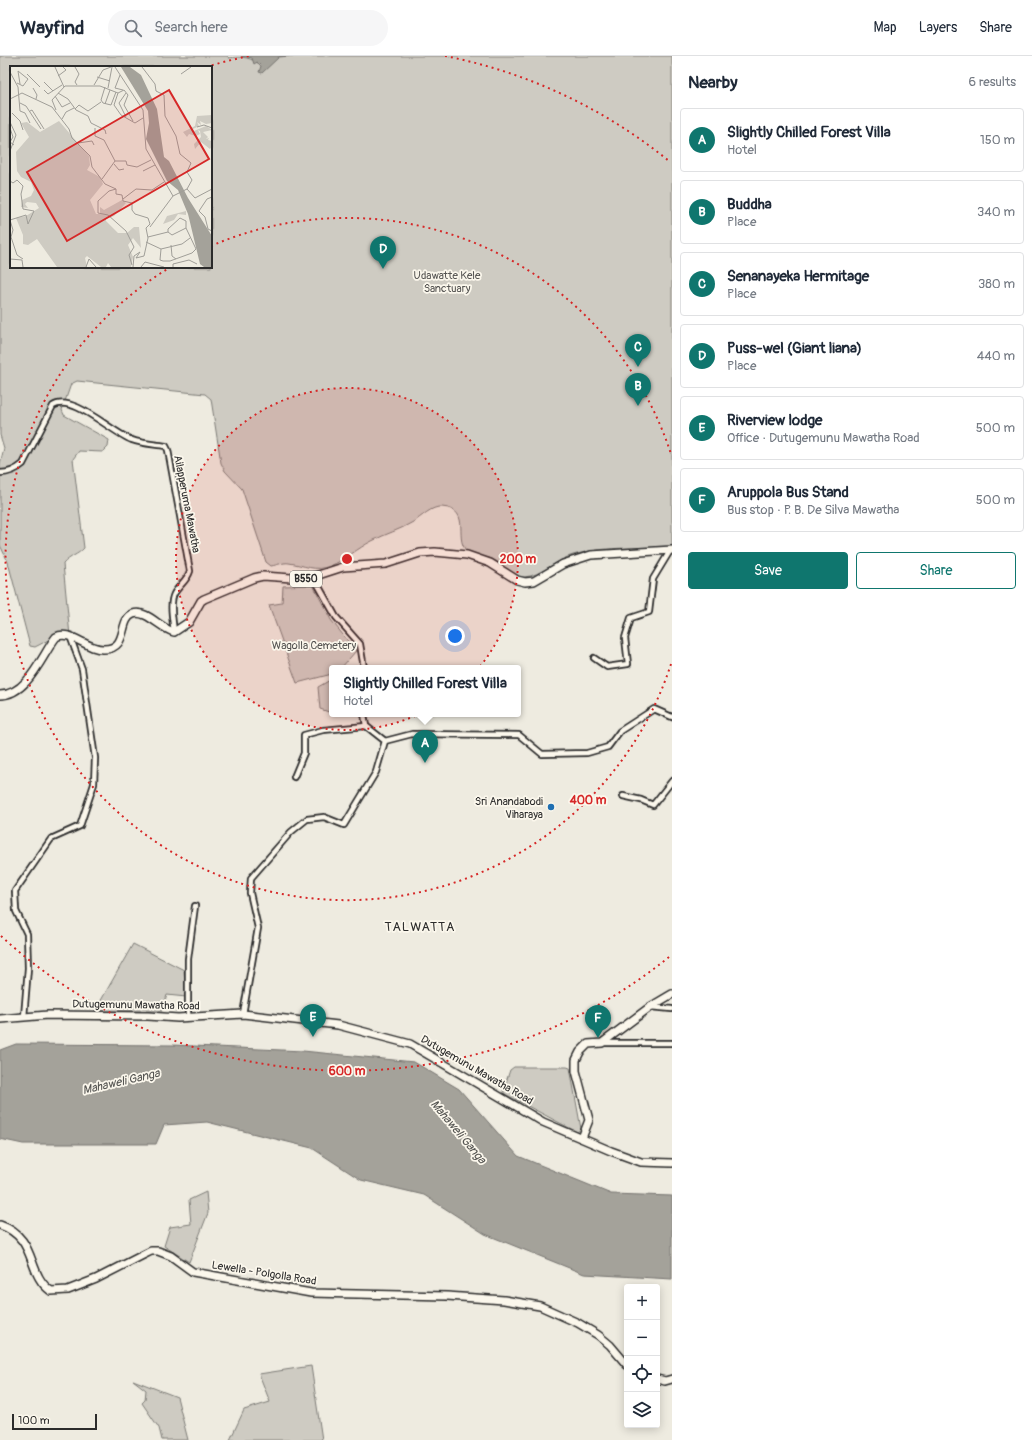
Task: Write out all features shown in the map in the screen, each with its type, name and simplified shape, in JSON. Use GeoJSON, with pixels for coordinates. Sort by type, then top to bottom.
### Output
{"type":"FeatureCollection","features":[{"type":"Feature","properties":{"kind":"street","name":"Ailapperuma Mawatha"},"geometry":{"type":"LineString","coordinates":[[0,473],[7,473],[17,469],[23,464],[53,406],[57,403],[66,403],[78,406],[102,424],[132,440],[166,446],[190,571],[188,578],[175,593],[172,600],[174,632]]}},
{"type":"Feature","properties":{"kind":"street","name":"B550"},"geometry":{"type":"LineString","coordinates":[[174,632],[189,622],[204,599],[254,578],[271,576],[300,580],[343,566],[386,564],[420,553],[435,552],[467,555],[490,563],[517,580],[529,582],[563,564],[591,555],[622,552],[671,551]]}},
{"type":"Feature","properties":{"kind":"street"},"geometry":{"type":"LineString","coordinates":[[594,658],[607,667],[628,664],[625,638],[631,618],[649,612],[653,579],[671,551]]}},
{"type":"Feature","properties":{"kind":"street"},"geometry":{"type":"LineString","coordinates":[[313,576],[336,617],[360,644],[364,665]]}},
{"type":"Feature","properties":{"kind":"street"},"geometry":{"type":"LineString","coordinates":[[0,695],[12,691],[24,683],[35,671],[56,636],[60,634],[70,636],[94,648],[105,649],[112,647],[120,641],[127,620],[132,614],[150,618],[163,628],[174,632]]}},
{"type":"Feature","properties":{"kind":"street"},"geometry":{"type":"LineString","coordinates":[[24,1016],[28,968],[27,934],[16,911],[15,891],[51,839],[80,826],[94,784],[95,758],[82,669],[70,636]]}},
{"type":"Feature","properties":{"kind":"street"},"geometry":{"type":"LineString","coordinates":[[385,742],[412,734],[519,735],[542,754],[587,753],[608,747],[620,731],[654,709],[672,717]]}},
{"type":"Feature","properties":{"kind":"street"},"geometry":{"type":"LineString","coordinates":[[364,717],[366,726],[385,742]]}},
{"type":"Feature","properties":{"kind":"street"},"geometry":{"type":"LineString","coordinates":[[294,777],[304,753],[304,735],[323,730],[366,726]]}},
{"type":"Feature","properties":{"kind":"street"},"geometry":{"type":"LineString","coordinates":[[243,1014],[258,928],[250,893],[251,878],[291,832],[307,819],[324,817],[344,825],[376,772],[385,742]]}},
{"type":"Feature","properties":{"kind":"street"},"geometry":{"type":"LineString","coordinates":[[623,796],[641,800],[653,805],[672,781]]}},
{"type":"Feature","properties":{"kind":"street"},"geometry":{"type":"LineString","coordinates":[[188,1017],[188,959],[195,906]]}},
{"type":"Feature","properties":{"kind":"street"},"geometry":{"type":"LineString","coordinates":[[602,1043],[650,1007],[672,994]]}},
{"type":"Feature","properties":{"kind":"street"},"geometry":{"type":"LineString","coordinates":[[650,1007],[672,1009]]}},
{"type":"Feature","properties":{"kind":"street","name":"Dutugemunu Mawatha Road"},"geometry":{"type":"LineString","coordinates":[[0,1019],[24,1016],[70,1015],[188,1017],[243,1014],[338,1024],[410,1044],[544,1122],[582,1138],[641,1162],[672,1163]]}},
{"type":"Feature","properties":{"kind":"street"},"geometry":{"type":"LineString","coordinates":[[582,1138],[589,1120],[576,1071],[576,1060],[580,1052],[588,1044],[672,1043]]}},
{"type":"Feature","properties":{"kind":"street","name":"Lewella - Polgolla Road"},"geometry":{"type":"LineString","coordinates":[[0,1225],[13,1232],[24,1242],[29,1250],[38,1275],[46,1288],[52,1291],[68,1290],[96,1279],[151,1251],[158,1251],[171,1256],[193,1272],[311,1293],[447,1296],[504,1300],[540,1306],[578,1323],[598,1335],[610,1345],[624,1361]]}},
{"type":"Feature","properties":{"kind":"street"},"geometry":{"type":"LineString","coordinates":[[660,1380],[665,1381],[672,1379]]}},
{"type":"Feature","properties":{"kind":"green space","name":"Udawatte Kele Sanctuary"},"geometry":{"type":"Polygon","coordinates":[[[0,56],[227,56],[229,58],[242,57],[250,59],[261,66],[279,56],[672,56],[672,546],[589,551],[567,557],[536,574],[520,577],[512,574],[493,559],[470,553],[464,548],[460,520],[457,514],[452,509],[438,507],[430,510],[408,525],[367,544],[341,561],[325,568],[310,568],[287,563],[271,566],[266,562],[242,489],[225,471],[221,463],[211,399],[205,394],[77,381],[71,384],[62,410],[64,415],[109,440],[108,447],[103,452],[79,451],[73,459],[84,548],[63,564],[70,636],[60,634],[35,647],[30,646],[8,562],[0,545],[0,464],[4,448],[0,435],[0,56]]]}},
{"type":"Feature","properties":{"kind":"green space","name":"Wagolla Cemetery"},"geometry":{"type":"Polygon","coordinates":[[[313,585],[331,620],[356,651],[344,665],[329,665],[329,675],[297,683],[269,605],[282,603],[283,586],[313,585]]]}},
{"type":"Feature","properties":{"kind":"green space"},"geometry":{"type":"Polygon","coordinates":[[[329,681],[329,712],[320,709],[318,687],[329,681]]]}},
{"type":"Feature","properties":{"kind":"green space"},"geometry":{"type":"Polygon","coordinates":[[[133,944],[184,970],[186,997],[167,995],[162,1011],[95,1011],[133,944]]]}},
{"type":"Feature","properties":{"kind":"green space"},"geometry":{"type":"Polygon","coordinates":[[[514,1067],[570,1068],[581,1129],[577,1132],[505,1094],[503,1091],[510,1070],[514,1067]]]}},
{"type":"Feature","properties":{"kind":"green space"},"geometry":{"type":"Polygon","coordinates":[[[206,1192],[208,1213],[189,1262],[164,1246],[170,1227],[191,1224],[189,1200],[206,1192]]]}},
{"type":"Feature","properties":{"kind":"green space"},"geometry":{"type":"Polygon","coordinates":[[[311,1366],[322,1440],[230,1440],[244,1410],[270,1402],[259,1374],[311,1366]]]}},
{"type":"Feature","properties":{"kind":"green space"},"geometry":{"type":"Polygon","coordinates":[[[133,1380],[177,1397],[188,1440],[162,1440],[159,1428],[142,1403],[145,1400],[146,1390],[133,1380]]]}},
{"type":"Feature","properties":{"kind":"water"},"geometry":{"type":"Polygon","coordinates":[[[241,56],[289,56],[279,57],[262,73],[259,72],[261,66],[257,62],[254,64],[252,58],[241,56]]]}},
{"type":"Feature","properties":{"kind":"water","name":"Mahaweli Ganga"},"geometry":{"type":"Polygon","coordinates":[[[16,1044],[172,1045],[303,1051],[414,1062],[459,1089],[518,1156],[611,1194],[672,1196],[672,1279],[584,1274],[485,1234],[424,1195],[361,1180],[312,1148],[207,1122],[164,1125],[156,1144],[23,1144],[0,1139],[0,1050],[16,1044]]]}},
{"type":"Feature","properties":{"kind":"place","name":"Puss-wel (Giant liana)"},"geometry":{"type":"Point","coordinates":[383,269]}},
{"type":"Feature","properties":{"kind":"place","name":"Senanayeka Hermitage"},"geometry":{"type":"Point","coordinates":[638,367]}},
{"type":"Feature","properties":{"kind":"place","name":"Buddha"},"geometry":{"type":"Point","coordinates":[638,406]}},
{"type":"Feature","properties":{"kind":"place","name":"Slightly Chilled Forest Villa"},"geometry":{"type":"Point","coordinates":[425,763]}},
{"type":"Feature","properties":{"kind":"place","name":"Sri Anandabodi Viharaya"},"geometry":{"type":"Point","coordinates":[551,807]}},
{"type":"Feature","properties":{"kind":"place","name":"Riverview lodge"},"geometry":{"type":"Point","coordinates":[313,1037]}},
{"type":"Feature","properties":{"kind":"place","name":"Aruppola Bus Stand"},"geometry":{"type":"Point","coordinates":[598,1038]}},
{"type":"Feature","properties":{"kind":"district","name":"TALWATTA"},"geometry":{"type":"Point","coordinates":[420,927]}}]}
